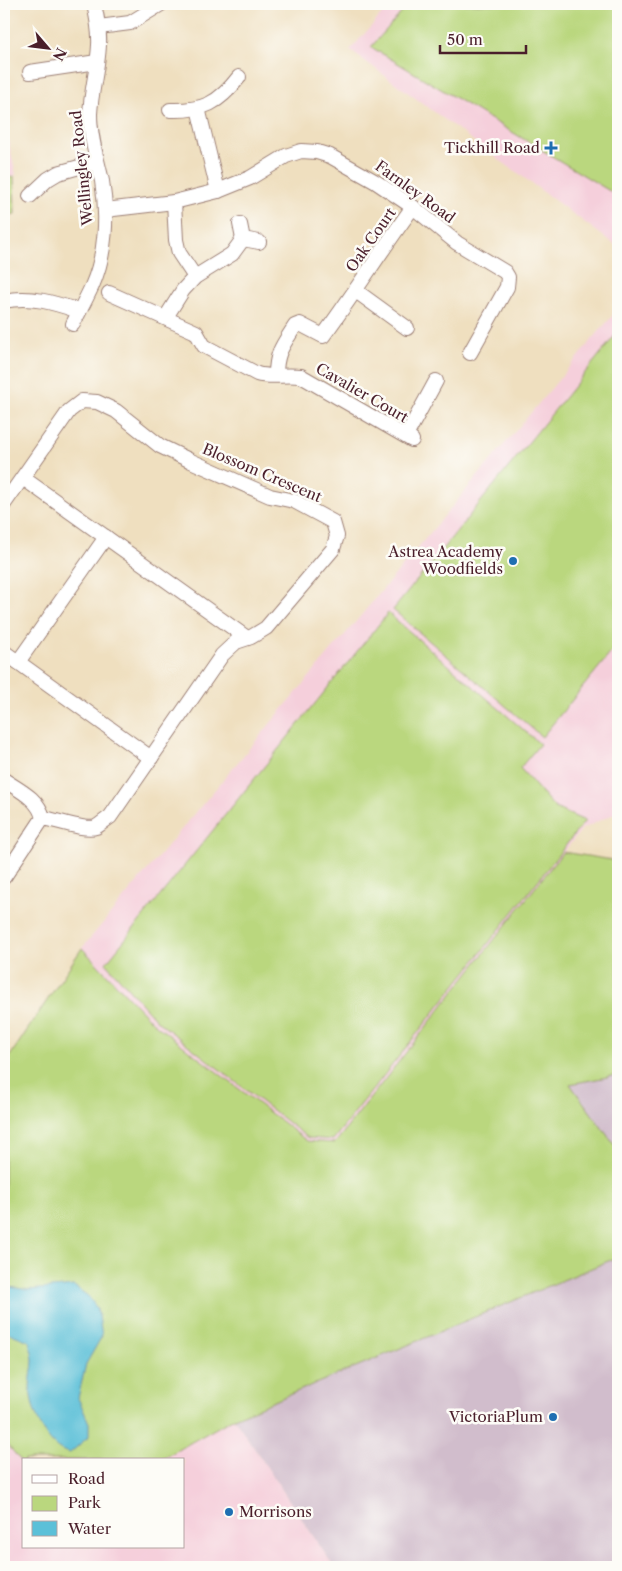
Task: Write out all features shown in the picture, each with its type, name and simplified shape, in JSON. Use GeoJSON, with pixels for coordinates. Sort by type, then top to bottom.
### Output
{"type":"FeatureCollection","features":[{"type":"Feature","properties":{"kind":"street","name":"Wellingley Road"},"geometry":{"type":"LineString","coordinates":[[73,324],[93,285],[105,233],[102,181],[97,162],[90,115],[99,46],[99,27],[94,4]]}},
{"type":"Feature","properties":{"kind":"street"},"geometry":{"type":"LineString","coordinates":[[99,27],[130,23],[161,4]]}},
{"type":"Feature","properties":{"kind":"street"},"geometry":{"type":"LineString","coordinates":[[30,72],[97,62]]}},
{"type":"Feature","properties":{"kind":"street"},"geometry":{"type":"LineString","coordinates":[[170,110],[210,105],[227,93],[239,77]]}},
{"type":"Feature","properties":{"kind":"street"},"geometry":{"type":"LineString","coordinates":[[198,108],[218,191]]}},
{"type":"Feature","properties":{"kind":"street","name":"Farnley Road"},"geometry":{"type":"LineString","coordinates":[[105,210],[174,202],[218,191],[250,178],[286,156],[301,151],[317,152],[330,156],[376,182],[413,207],[457,243],[505,272],[508,277],[507,287],[470,353]]}},
{"type":"Feature","properties":{"kind":"street"},"geometry":{"type":"LineString","coordinates":[[30,196],[48,179],[58,173],[97,162]]}},
{"type":"Feature","properties":{"kind":"street"},"geometry":{"type":"LineString","coordinates":[[174,202],[176,240],[179,253],[195,277]]}},
{"type":"Feature","properties":{"kind":"street","name":"Oak Court"},"geometry":{"type":"LineString","coordinates":[[276,375],[278,353],[295,326],[300,324],[324,336],[413,207]]}},
{"type":"Feature","properties":{"kind":"street"},"geometry":{"type":"LineString","coordinates":[[166,318],[195,277],[232,254],[243,239],[240,224]]}},
{"type":"Feature","properties":{"kind":"street"},"geometry":{"type":"LineString","coordinates":[[243,239],[260,242]]}},
{"type":"Feature","properties":{"kind":"street","name":"Oak Court"},"geometry":{"type":"LineString","coordinates":[[356,291],[407,328]]}},
{"type":"Feature","properties":{"kind":"street","name":"Cavalier Court"},"geometry":{"type":"LineString","coordinates":[[109,293],[196,332],[204,346],[257,374],[265,376],[286,374],[301,376],[409,438],[436,381]]}},
{"type":"Feature","properties":{"kind":"street"},"geometry":{"type":"LineString","coordinates":[[4,301],[15,298],[37,300],[79,311]]}},
{"type":"Feature","properties":{"kind":"street","name":"Blossom Crescent"},"geometry":{"type":"LineString","coordinates":[[4,504],[69,411],[82,401],[97,402],[116,411],[160,446],[191,462],[270,496],[294,501],[333,522],[337,536],[333,549],[266,628],[236,642],[222,655],[110,818],[95,827],[80,828],[60,821],[43,818]]}},
{"type":"Feature","properties":{"kind":"street"},"geometry":{"type":"LineString","coordinates":[[23,478],[247,638]]}},
{"type":"Feature","properties":{"kind":"street"},"geometry":{"type":"LineString","coordinates":[[18,662],[106,537]]}},
{"type":"Feature","properties":{"kind":"street"},"geometry":{"type":"LineString","coordinates":[[4,652],[151,758]]}},
{"type":"Feature","properties":{"kind":"street"},"geometry":{"type":"LineString","coordinates":[[4,780],[35,801],[41,810],[43,818],[4,877]]}},
{"type":"Feature","properties":{"kind":"shaded area","name":"Tickhill Road"},"geometry":{"type":"Polygon","coordinates":[[[391,4],[618,4],[618,247],[350,50],[391,4]]]}},
{"type":"Feature","properties":{"kind":"shaded area"},"geometry":{"type":"Polygon","coordinates":[[[4,123],[16,175],[4,178],[4,123]]]}},
{"type":"Feature","properties":{"kind":"shaded area","name":"Astrea Academy Woodfields"},"geometry":{"type":"Polygon","coordinates":[[[618,309],[618,812],[582,829],[335,1143],[307,1142],[152,1022],[82,948],[618,309]]]}},
{"type":"Feature","properties":{"kind":"shaded area"},"geometry":{"type":"Polygon","coordinates":[[[618,1075],[618,1150],[570,1084],[618,1075]]]}},
{"type":"Feature","properties":{"kind":"shaded area"},"geometry":{"type":"Polygon","coordinates":[[[618,1257],[618,1567],[334,1567],[234,1418],[618,1257]]]}},
{"type":"Feature","properties":{"kind":"shaded area"},"geometry":{"type":"Polygon","coordinates":[[[234,1418],[334,1567],[4,1567],[4,1440],[22,1462],[22,1548],[185,1548],[185,1458],[164,1458],[234,1418]]]}},
{"type":"Feature","properties":{"kind":"green space","name":"Tickhill Road"},"geometry":{"type":"Polygon","coordinates":[[[409,4],[618,4],[618,196],[371,47],[409,4]]]}},
{"type":"Feature","properties":{"kind":"green space"},"geometry":{"type":"Polygon","coordinates":[[[14,176],[15,214],[4,216],[4,179],[14,176]]]}},
{"type":"Feature","properties":{"kind":"green space"},"geometry":{"type":"Polygon","coordinates":[[[618,332],[618,644],[542,737],[393,610],[618,332]]]}},
{"type":"Feature","properties":{"kind":"green space","name":"Astrea Academy Woodfields"},"geometry":{"type":"Polygon","coordinates":[[[388,613],[540,744],[520,768],[555,808],[585,821],[333,1140],[308,1138],[157,1021],[106,963],[388,613]]]}},
{"type":"Feature","properties":{"kind":"green space"},"geometry":{"type":"Polygon","coordinates":[[[563,852],[618,861],[618,1075],[570,1084],[618,1150],[618,1257],[234,1418],[164,1458],[22,1458],[22,1462],[4,1440],[4,1065],[82,948],[152,1022],[307,1141],[335,1143],[563,852]]]}},
{"type":"Feature","properties":{"kind":"water"},"geometry":{"type":"Polygon","coordinates":[[[4,1283],[10,1287],[29,1290],[74,1286],[88,1296],[96,1307],[102,1336],[86,1364],[78,1398],[89,1423],[89,1436],[70,1453],[61,1450],[54,1444],[41,1427],[37,1417],[30,1387],[33,1355],[29,1341],[4,1331],[4,1283]]]}},
{"type":"Feature","properties":{"kind":"place","name":"Tickhill Road"},"geometry":{"type":"Point","coordinates":[551,148]}},
{"type":"Feature","properties":{"kind":"place","name":"Astrea Academy Woodfields"},"geometry":{"type":"Point","coordinates":[513,561]}},
{"type":"Feature","properties":{"kind":"place","name":"VictoriaPlum"},"geometry":{"type":"Point","coordinates":[553,1417]}},
{"type":"Feature","properties":{"kind":"place","name":"Morrisons"},"geometry":{"type":"Point","coordinates":[229,1512]}}]}
